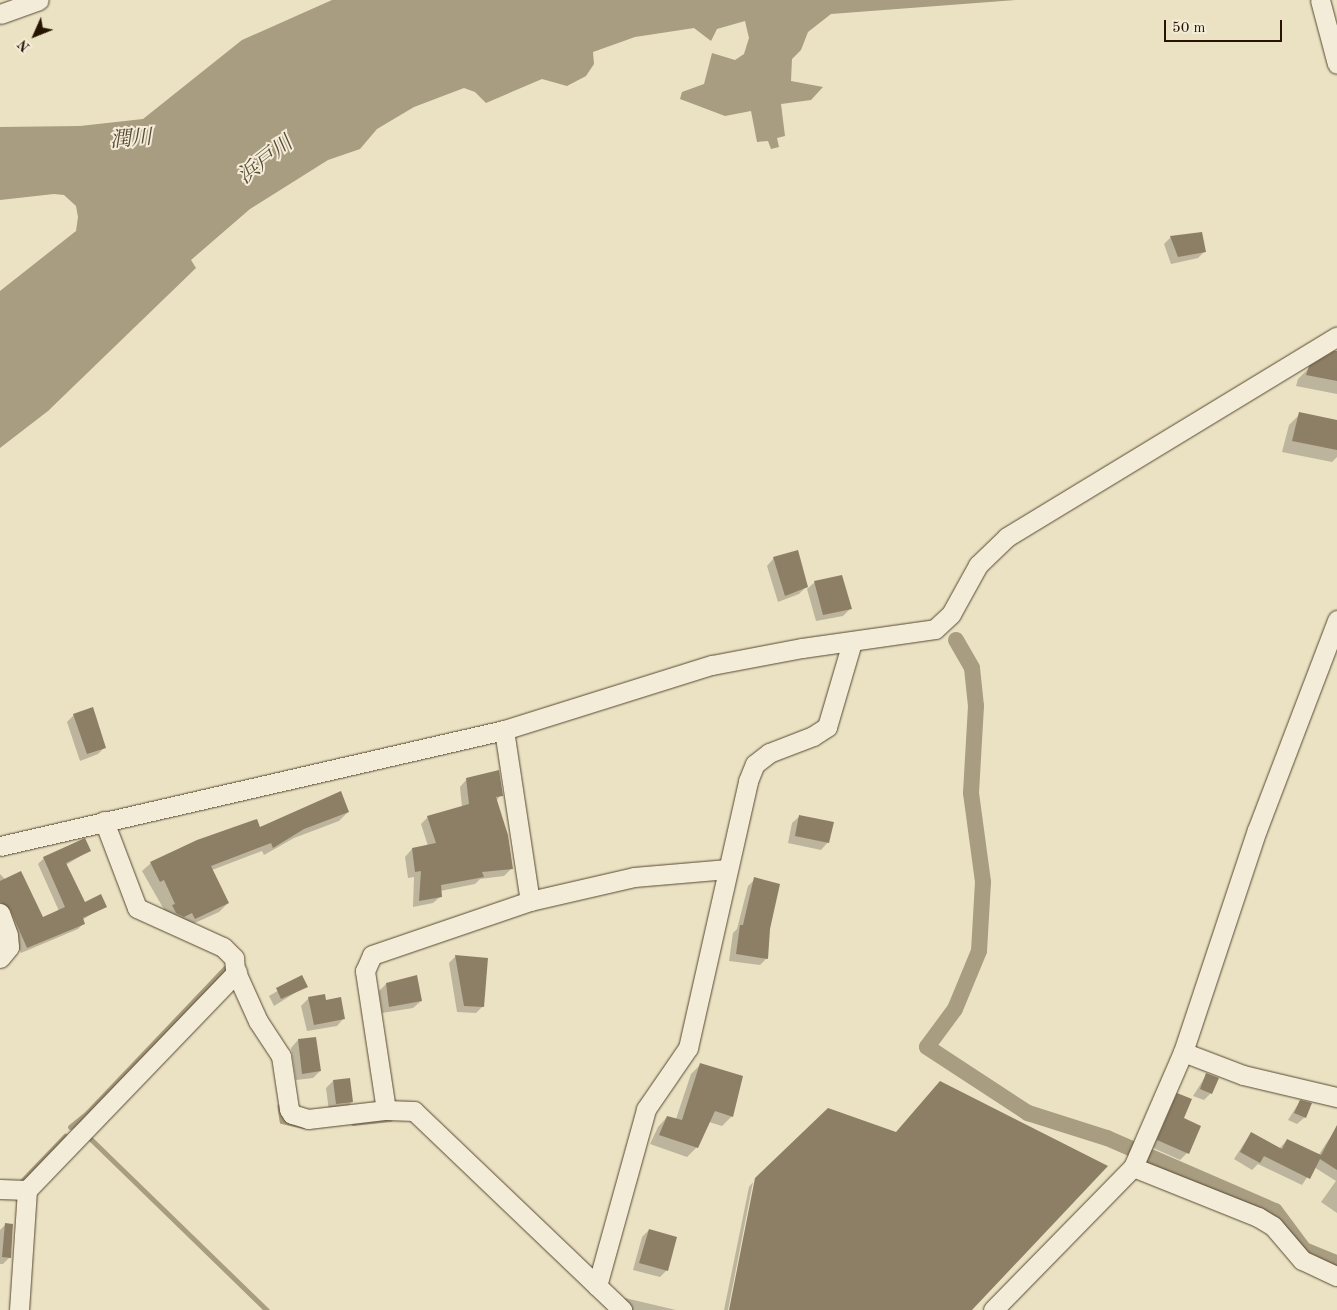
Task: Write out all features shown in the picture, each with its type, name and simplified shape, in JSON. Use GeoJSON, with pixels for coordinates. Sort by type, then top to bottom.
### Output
{"type":"FeatureCollection","features":[{"type":"Feature","properties":{"kind":"street"},"geometry":{"type":"LineString","coordinates":[[0,14],[39,0]]}},
{"type":"Feature","properties":{"kind":"street"},"geometry":{"type":"LineString","coordinates":[[1320,0],[1337,64]]}},
{"type":"Feature","properties":{"kind":"street"},"geometry":{"type":"LineString","coordinates":[[0,846],[504,730],[712,665],[935,629],[951,614],[978,565],[1007,537],[1337,336]]}},
{"type":"Feature","properties":{"kind":"street"},"geometry":{"type":"LineString","coordinates":[[993,1310],[1137,1156],[1183,1052],[1257,830],[1337,620]]}},
{"type":"Feature","properties":{"kind":"street"},"geometry":{"type":"LineString","coordinates":[[597,1286],[646,1109],[688,1048],[728,869],[755,764],[768,753],[813,736],[827,727],[852,642]]}},
{"type":"Feature","properties":{"kind":"street"},"geometry":{"type":"LineString","coordinates":[[504,730],[530,901]]}},
{"type":"Feature","properties":{"kind":"street"},"geometry":{"type":"LineString","coordinates":[[104,821],[137,908],[223,947],[234,958],[237,972],[258,1021],[281,1056],[289,1109],[292,1114],[308,1119],[386,1110],[414,1111],[622,1310]]}},
{"type":"Feature","properties":{"kind":"street"},"geometry":{"type":"LineString","coordinates":[[386,1110],[366,963],[372,956],[530,901],[634,877],[728,869]]}},
{"type":"Feature","properties":{"kind":"street"},"geometry":{"type":"LineString","coordinates":[[0,913],[8,935],[9,947],[0,958]]}},
{"type":"Feature","properties":{"kind":"street"},"geometry":{"type":"LineString","coordinates":[[19,1310],[26,1190],[237,972]]}},
{"type":"Feature","properties":{"kind":"street"},"geometry":{"type":"LineString","coordinates":[[1183,1052],[1243,1075],[1337,1097]]}},
{"type":"Feature","properties":{"kind":"street"},"geometry":{"type":"LineString","coordinates":[[1137,1156],[1258,1217],[1273,1226],[1302,1260],[1337,1276]]}},
{"type":"Feature","properties":{"kind":"street"},"geometry":{"type":"LineString","coordinates":[[0,1189],[26,1190]]}},
{"type":"Feature","properties":{"kind":"water"},"geometry":{"type":"Polygon","coordinates":[[[332,0],[1016,0],[831,14],[808,32],[801,50],[792,59],[791,81],[823,87],[811,100],[781,104],[785,136],[777,138],[779,147],[771,149],[768,141],[757,142],[751,111],[725,116],[680,99],[682,92],[704,84],[712,53],[735,60],[744,54],[749,38],[745,21],[717,29],[711,41],[694,28],[635,37],[593,52],[594,64],[586,76],[567,86],[542,79],[486,103],[475,92],[464,88],[414,107],[377,129],[360,149],[328,160],[250,209],[191,260],[196,268],[48,411],[0,448],[0,291],[76,231],[78,217],[76,206],[64,195],[54,194],[0,200],[0,127],[80,126],[143,119],[242,40],[332,0]]]}},
{"type":"Feature","properties":{"kind":"building"},"geometry":{"type":"Polygon","coordinates":[[[1202,232],[1206,252],[1178,257],[1170,236],[1202,232]]]}},
{"type":"Feature","properties":{"kind":"building"},"geometry":{"type":"Polygon","coordinates":[[[1337,351],[1337,381],[1306,375],[1309,366],[1337,351]]]}},
{"type":"Feature","properties":{"kind":"building"},"geometry":{"type":"Polygon","coordinates":[[[1299,412],[1337,420],[1337,450],[1292,441],[1299,412]]]}},
{"type":"Feature","properties":{"kind":"building"},"geometry":{"type":"Polygon","coordinates":[[[798,550],[808,587],[785,596],[773,557],[798,550]]]}},
{"type":"Feature","properties":{"kind":"building"},"geometry":{"type":"Polygon","coordinates":[[[842,575],[852,609],[823,615],[814,581],[842,575]]]}},
{"type":"Feature","properties":{"kind":"building"},"geometry":{"type":"Polygon","coordinates":[[[93,707],[106,748],[87,754],[73,714],[93,707]]]}},
{"type":"Feature","properties":{"kind":"building"},"geometry":{"type":"Polygon","coordinates":[[[499,770],[503,796],[496,797],[508,835],[513,869],[482,872],[484,877],[441,885],[442,897],[419,901],[421,871],[415,872],[412,848],[436,843],[427,816],[469,804],[466,778],[499,770]]]}},
{"type":"Feature","properties":{"kind":"building"},"geometry":{"type":"Polygon","coordinates":[[[341,791],[349,812],[304,829],[273,848],[271,843],[211,866],[229,903],[195,919],[192,913],[184,917],[176,913],[172,905],[175,904],[164,880],[160,882],[150,862],[197,840],[257,819],[260,827],[341,791]]]}},
{"type":"Feature","properties":{"kind":"building"},"geometry":{"type":"Polygon","coordinates":[[[799,815],[834,822],[829,843],[795,836],[799,815]]]}},
{"type":"Feature","properties":{"kind":"building"},"geometry":{"type":"Polygon","coordinates":[[[85,838],[91,851],[66,863],[85,902],[101,894],[107,907],[83,918],[85,924],[27,948],[10,909],[0,902],[0,881],[21,871],[43,917],[65,907],[43,857],[85,838]]]}},
{"type":"Feature","properties":{"kind":"building"},"geometry":{"type":"Polygon","coordinates":[[[754,877],[780,884],[770,929],[768,959],[736,954],[740,925],[743,925],[754,877]]]}},
{"type":"Feature","properties":{"kind":"building"},"geometry":{"type":"Polygon","coordinates":[[[455,955],[488,958],[484,1007],[464,1006],[455,955]]]}},
{"type":"Feature","properties":{"kind":"building"},"geometry":{"type":"Polygon","coordinates":[[[302,975],[308,987],[281,999],[276,988],[302,975]]]}},
{"type":"Feature","properties":{"kind":"building"},"geometry":{"type":"Polygon","coordinates":[[[417,975],[422,1001],[389,1007],[386,983],[417,975]]]}},
{"type":"Feature","properties":{"kind":"building"},"geometry":{"type":"Polygon","coordinates":[[[325,994],[326,1000],[341,997],[345,1019],[314,1025],[308,997],[325,994]]]}},
{"type":"Feature","properties":{"kind":"building"},"geometry":{"type":"Polygon","coordinates":[[[316,1037],[321,1071],[302,1074],[298,1039],[316,1037]]]}},
{"type":"Feature","properties":{"kind":"building"},"geometry":{"type":"Polygon","coordinates":[[[700,1063],[743,1076],[733,1117],[715,1111],[698,1148],[659,1135],[667,1116],[682,1120],[700,1063]]]}},
{"type":"Feature","properties":{"kind":"building"},"geometry":{"type":"Polygon","coordinates":[[[1206,1073],[1219,1078],[1212,1094],[1200,1089],[1206,1073]]]}},
{"type":"Feature","properties":{"kind":"building"},"geometry":{"type":"Polygon","coordinates":[[[350,1078],[353,1102],[336,1104],[333,1080],[350,1078]]]}},
{"type":"Feature","properties":{"kind":"building"},"geometry":{"type":"Polygon","coordinates":[[[940,1081],[1108,1166],[972,1310],[729,1310],[755,1178],[828,1108],[896,1132],[940,1081]]]}},
{"type":"Feature","properties":{"kind":"building"},"geometry":{"type":"Polygon","coordinates":[[[1177,1093],[1192,1099],[1184,1118],[1201,1126],[1189,1154],[1157,1140],[1177,1093]]]}},
{"type":"Feature","properties":{"kind":"building"},"geometry":{"type":"Polygon","coordinates":[[[1300,1100],[1312,1103],[1306,1118],[1294,1113],[1300,1100]]]}},
{"type":"Feature","properties":{"kind":"building"},"geometry":{"type":"Polygon","coordinates":[[[1337,1125],[1337,1170],[1320,1159],[1310,1179],[1264,1156],[1260,1163],[1240,1152],[1251,1132],[1282,1149],[1287,1139],[1321,1155],[1337,1125]]]}},
{"type":"Feature","properties":{"kind":"building"},"geometry":{"type":"Polygon","coordinates":[[[5,1223],[13,1224],[11,1258],[2,1257],[5,1223]]]}},
{"type":"Feature","properties":{"kind":"building"},"geometry":{"type":"Polygon","coordinates":[[[649,1229],[677,1237],[668,1271],[639,1263],[649,1229]]]}},
{"type":"Feature","properties":{"kind":"waterway"},"geometry":{"type":"LineString","coordinates":[[956,640],[972,668],[976,706],[971,793],[983,882],[979,951],[955,1009],[927,1047],[1028,1113],[1107,1138],[1275,1211],[1304,1250],[1337,1263]]}},
{"type":"Feature","properties":{"kind":"waterway"},"geometry":{"type":"LineString","coordinates":[[70,1127],[87,1113],[225,968]]}},
{"type":"Feature","properties":{"kind":"waterway"},"geometry":{"type":"LineString","coordinates":[[280,1106],[282,1121],[303,1126]]}},
{"type":"Feature","properties":{"kind":"waterway"},"geometry":{"type":"LineString","coordinates":[[353,1123],[390,1119]]}},
{"type":"Feature","properties":{"kind":"waterway"},"geometry":{"type":"LineString","coordinates":[[20,1183],[65,1136]]}},
{"type":"Feature","properties":{"kind":"waterway"},"geometry":{"type":"LineString","coordinates":[[88,1136],[267,1310]]}},
{"type":"Feature","properties":{"kind":"water label","name":"潤川"},"geometry":{"type":"Point","coordinates":[131,140]}},
{"type":"Feature","properties":{"kind":"water label","name":"浜戸川"},"geometry":{"type":"Point","coordinates":[266,161]}}]}
